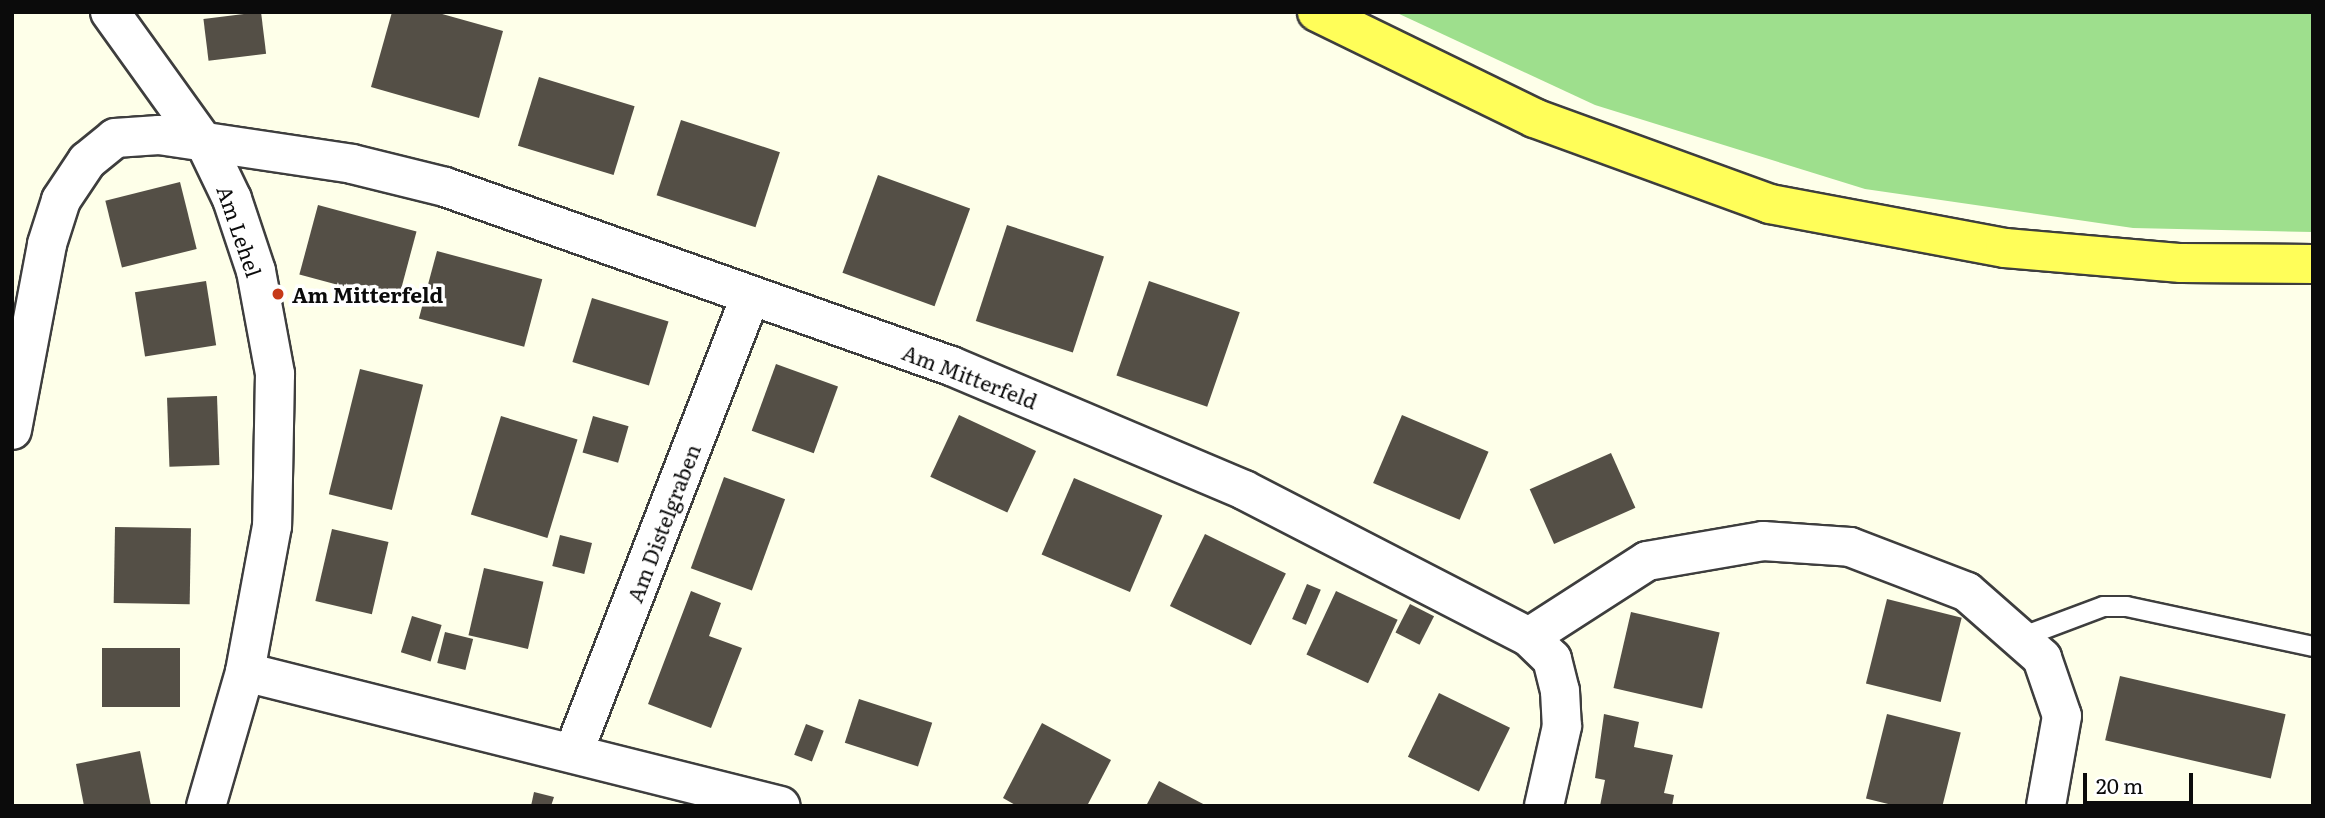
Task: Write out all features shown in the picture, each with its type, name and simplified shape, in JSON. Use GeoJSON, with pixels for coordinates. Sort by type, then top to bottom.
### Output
{"type":"FeatureCollection","features":[{"type":"Feature","properties":{"kind":"main road"},"geometry":{"type":"LineString","coordinates":[[1317,12],[1534,118],[1770,204],[2005,248],[2181,263],[2313,264]]}},
{"type":"Feature","properties":{"kind":"street","name":"Am Lehel"},"geometry":{"type":"LineString","coordinates":[[110,12],[207,147],[256,271],[275,374],[272,526],[245,672],[206,806]]}},
{"type":"Feature","properties":{"kind":"street"},"geometry":{"type":"LineString","coordinates":[[12,430],[47,244],[61,200],[87,162],[115,138],[159,135],[207,147]]}},
{"type":"Feature","properties":{"kind":"street","name":"Am Mitterfeld"},"geometry":{"type":"LineString","coordinates":[[207,147],[352,164],[445,187],[951,366],[1244,490],[1529,637],[1552,659],[1560,691],[1562,726],[1544,806]]}},
{"type":"Feature","properties":{"kind":"street","name":"Am Distelgraben"},"geometry":{"type":"LineString","coordinates":[[574,751],[751,295]]}},
{"type":"Feature","properties":{"kind":"street"},"geometry":{"type":"LineString","coordinates":[[1529,637],[1647,561],[1763,541],[1850,547],[1967,592],[2023,636],[2042,658],[2062,716],[2046,806]]}},
{"type":"Feature","properties":{"kind":"street"},"geometry":{"type":"LineString","coordinates":[[245,672],[574,751],[781,806]]}},
{"type":"Feature","properties":{"kind":"lane"},"geometry":{"type":"LineString","coordinates":[[2023,636],[2082,612],[2126,606],[2313,646]]}},
{"type":"Feature","properties":{"kind":"green space"},"geometry":{"type":"Polygon","coordinates":[[[1395,12],[2313,12],[2313,232],[2133,228],[1865,189],[1595,105],[1395,12]]]}},
{"type":"Feature","properties":{"kind":"building"},"geometry":{"type":"Polygon","coordinates":[[[261,12],[266,54],[209,61],[203,19],[261,12]]]}},
{"type":"Feature","properties":{"kind":"building"},"geometry":{"type":"Polygon","coordinates":[[[392,12],[435,12],[503,31],[479,118],[371,87],[392,12]]]}},
{"type":"Feature","properties":{"kind":"building"},"geometry":{"type":"Polygon","coordinates":[[[539,77],[635,106],[614,175],[518,146],[539,77]]]}},
{"type":"Feature","properties":{"kind":"building"},"geometry":{"type":"Polygon","coordinates":[[[681,120],[780,152],[755,227],[657,195],[681,120]]]}},
{"type":"Feature","properties":{"kind":"building"},"geometry":{"type":"Polygon","coordinates":[[[878,175],[970,209],[935,306],[842,273],[878,175]]]}},
{"type":"Feature","properties":{"kind":"building"},"geometry":{"type":"Polygon","coordinates":[[[180,182],[197,249],[122,268],[105,201],[180,182]]]}},
{"type":"Feature","properties":{"kind":"building"},"geometry":{"type":"Polygon","coordinates":[[[318,205],[417,231],[398,301],[299,275],[318,205]]]}},
{"type":"Feature","properties":{"kind":"building"},"geometry":{"type":"Polygon","coordinates":[[[1007,225],[1104,257],[1073,353],[976,321],[1007,225]]]}},
{"type":"Feature","properties":{"kind":"building"},"geometry":{"type":"Polygon","coordinates":[[[437,251],[542,279],[524,347],[419,319],[437,251]]]}},
{"type":"Feature","properties":{"kind":"building"},"geometry":{"type":"Polygon","coordinates":[[[206,281],[216,345],[145,356],[135,292],[206,281]]]}},
{"type":"Feature","properties":{"kind":"building"},"geometry":{"type":"Polygon","coordinates":[[[1149,281],[1240,312],[1207,407],[1116,376],[1149,281]]]}},
{"type":"Feature","properties":{"kind":"building"},"geometry":{"type":"Polygon","coordinates":[[[592,298],[669,321],[649,385],[572,362],[592,298]]]}},
{"type":"Feature","properties":{"kind":"building"},"geometry":{"type":"Polygon","coordinates":[[[776,364],[838,387],[814,453],[752,431],[776,364]]]}},
{"type":"Feature","properties":{"kind":"building"},"geometry":{"type":"Polygon","coordinates":[[[360,369],[423,385],[392,510],[329,494],[360,369]]]}},
{"type":"Feature","properties":{"kind":"building"},"geometry":{"type":"Polygon","coordinates":[[[217,396],[219,465],[169,467],[167,398],[217,396]]]}},
{"type":"Feature","properties":{"kind":"building"},"geometry":{"type":"Polygon","coordinates":[[[959,415],[1036,451],[1007,513],[930,477],[959,415]]]}},
{"type":"Feature","properties":{"kind":"building"},"geometry":{"type":"Polygon","coordinates":[[[1402,415],[1489,452],[1460,520],[1373,483],[1402,415]]]}},
{"type":"Feature","properties":{"kind":"building"},"geometry":{"type":"Polygon","coordinates":[[[501,416],[578,439],[547,538],[471,514],[501,416]]]}},
{"type":"Feature","properties":{"kind":"building"},"geometry":{"type":"Polygon","coordinates":[[[593,416],[629,426],[618,463],[583,453],[593,416]]]}},
{"type":"Feature","properties":{"kind":"building"},"geometry":{"type":"Polygon","coordinates":[[[1611,453],[1635,508],[1554,544],[1530,489],[1611,453]]]}},
{"type":"Feature","properties":{"kind":"building"},"geometry":{"type":"Polygon","coordinates":[[[724,477],[785,499],[752,590],[691,568],[724,477]]]}},
{"type":"Feature","properties":{"kind":"building"},"geometry":{"type":"Polygon","coordinates":[[[1074,478],[1162,516],[1130,592],[1042,554],[1074,478]]]}},
{"type":"Feature","properties":{"kind":"building"},"geometry":{"type":"Polygon","coordinates":[[[115,527],[191,528],[190,604],[114,603],[115,527]]]}},
{"type":"Feature","properties":{"kind":"building"},"geometry":{"type":"Polygon","coordinates":[[[332,529],[389,542],[372,614],[315,601],[332,529]]]}},
{"type":"Feature","properties":{"kind":"building"},"geometry":{"type":"Polygon","coordinates":[[[1205,534],[1286,573],[1251,645],[1170,606],[1205,534]]]}},
{"type":"Feature","properties":{"kind":"building"},"geometry":{"type":"Polygon","coordinates":[[[560,535],[592,543],[584,574],[552,566],[560,535]]]}},
{"type":"Feature","properties":{"kind":"building"},"geometry":{"type":"Polygon","coordinates":[[[484,568],[543,582],[528,649],[468,635],[484,568]]]}},
{"type":"Feature","properties":{"kind":"building"},"geometry":{"type":"Polygon","coordinates":[[[1307,584],[1321,590],[1306,625],[1292,619],[1307,584]]]}},
{"type":"Feature","properties":{"kind":"building"},"geometry":{"type":"Polygon","coordinates":[[[691,591],[721,603],[709,636],[742,648],[711,728],[648,704],[691,591]]]}},
{"type":"Feature","properties":{"kind":"building"},"geometry":{"type":"Polygon","coordinates":[[[1336,591],[1398,620],[1368,683],[1306,654],[1336,591]]]}},
{"type":"Feature","properties":{"kind":"building"},"geometry":{"type":"Polygon","coordinates":[[[1887,599],[1962,618],[1941,702],[1866,683],[1887,599]]]}},
{"type":"Feature","properties":{"kind":"building"},"geometry":{"type":"Polygon","coordinates":[[[1410,604],[1434,616],[1420,645],[1395,633],[1410,604]]]}},
{"type":"Feature","properties":{"kind":"building"},"geometry":{"type":"Polygon","coordinates":[[[1631,612],[1720,632],[1702,708],[1613,688],[1631,612]]]}},
{"type":"Feature","properties":{"kind":"building"},"geometry":{"type":"Polygon","coordinates":[[[412,616],[442,625],[431,661],[401,652],[412,616]]]}},
{"type":"Feature","properties":{"kind":"building"},"geometry":{"type":"Polygon","coordinates":[[[445,632],[473,639],[465,670],[437,663],[445,632]]]}},
{"type":"Feature","properties":{"kind":"building"},"geometry":{"type":"Polygon","coordinates":[[[102,648],[180,648],[180,707],[102,707],[102,648]]]}},
{"type":"Feature","properties":{"kind":"building"},"geometry":{"type":"Polygon","coordinates":[[[2120,676],[2286,714],[2271,779],[2105,740],[2120,676]]]}},
{"type":"Feature","properties":{"kind":"building"},"geometry":{"type":"Polygon","coordinates":[[[1439,693],[1510,728],[1479,791],[1408,757],[1439,693]]]}},
{"type":"Feature","properties":{"kind":"building"},"geometry":{"type":"Polygon","coordinates":[[[859,699],[932,723],[918,767],[845,743],[859,699]]]}},
{"type":"Feature","properties":{"kind":"building"},"geometry":{"type":"Polygon","coordinates":[[[1604,714],[1639,722],[1634,747],[1673,755],[1664,793],[1674,795],[1672,806],[1600,806],[1605,780],[1595,778],[1604,714]]]}},
{"type":"Feature","properties":{"kind":"building"},"geometry":{"type":"Polygon","coordinates":[[[1887,714],[1961,732],[1942,806],[1896,806],[1866,798],[1887,714]]]}},
{"type":"Feature","properties":{"kind":"building"},"geometry":{"type":"Polygon","coordinates":[[[1042,723],[1111,760],[1087,806],[1017,806],[1003,798],[1042,723]]]}},
{"type":"Feature","properties":{"kind":"building"},"geometry":{"type":"Polygon","coordinates":[[[806,724],[824,731],[812,762],[794,755],[806,724]]]}},
{"type":"Feature","properties":{"kind":"building"},"geometry":{"type":"Polygon","coordinates":[[[140,751],[151,806],[84,806],[76,764],[140,751]]]}},
{"type":"Feature","properties":{"kind":"building"},"geometry":{"type":"Polygon","coordinates":[[[1159,781],[1207,806],[1146,806],[1159,781]]]}},
{"type":"Feature","properties":{"kind":"building"},"geometry":{"type":"Polygon","coordinates":[[[534,792],[554,797],[551,806],[531,806],[534,792]]]}},
{"type":"Feature","properties":{"kind":"place","name":"Am Mitterfeld"},"geometry":{"type":"Point","coordinates":[278,294]}}]}
